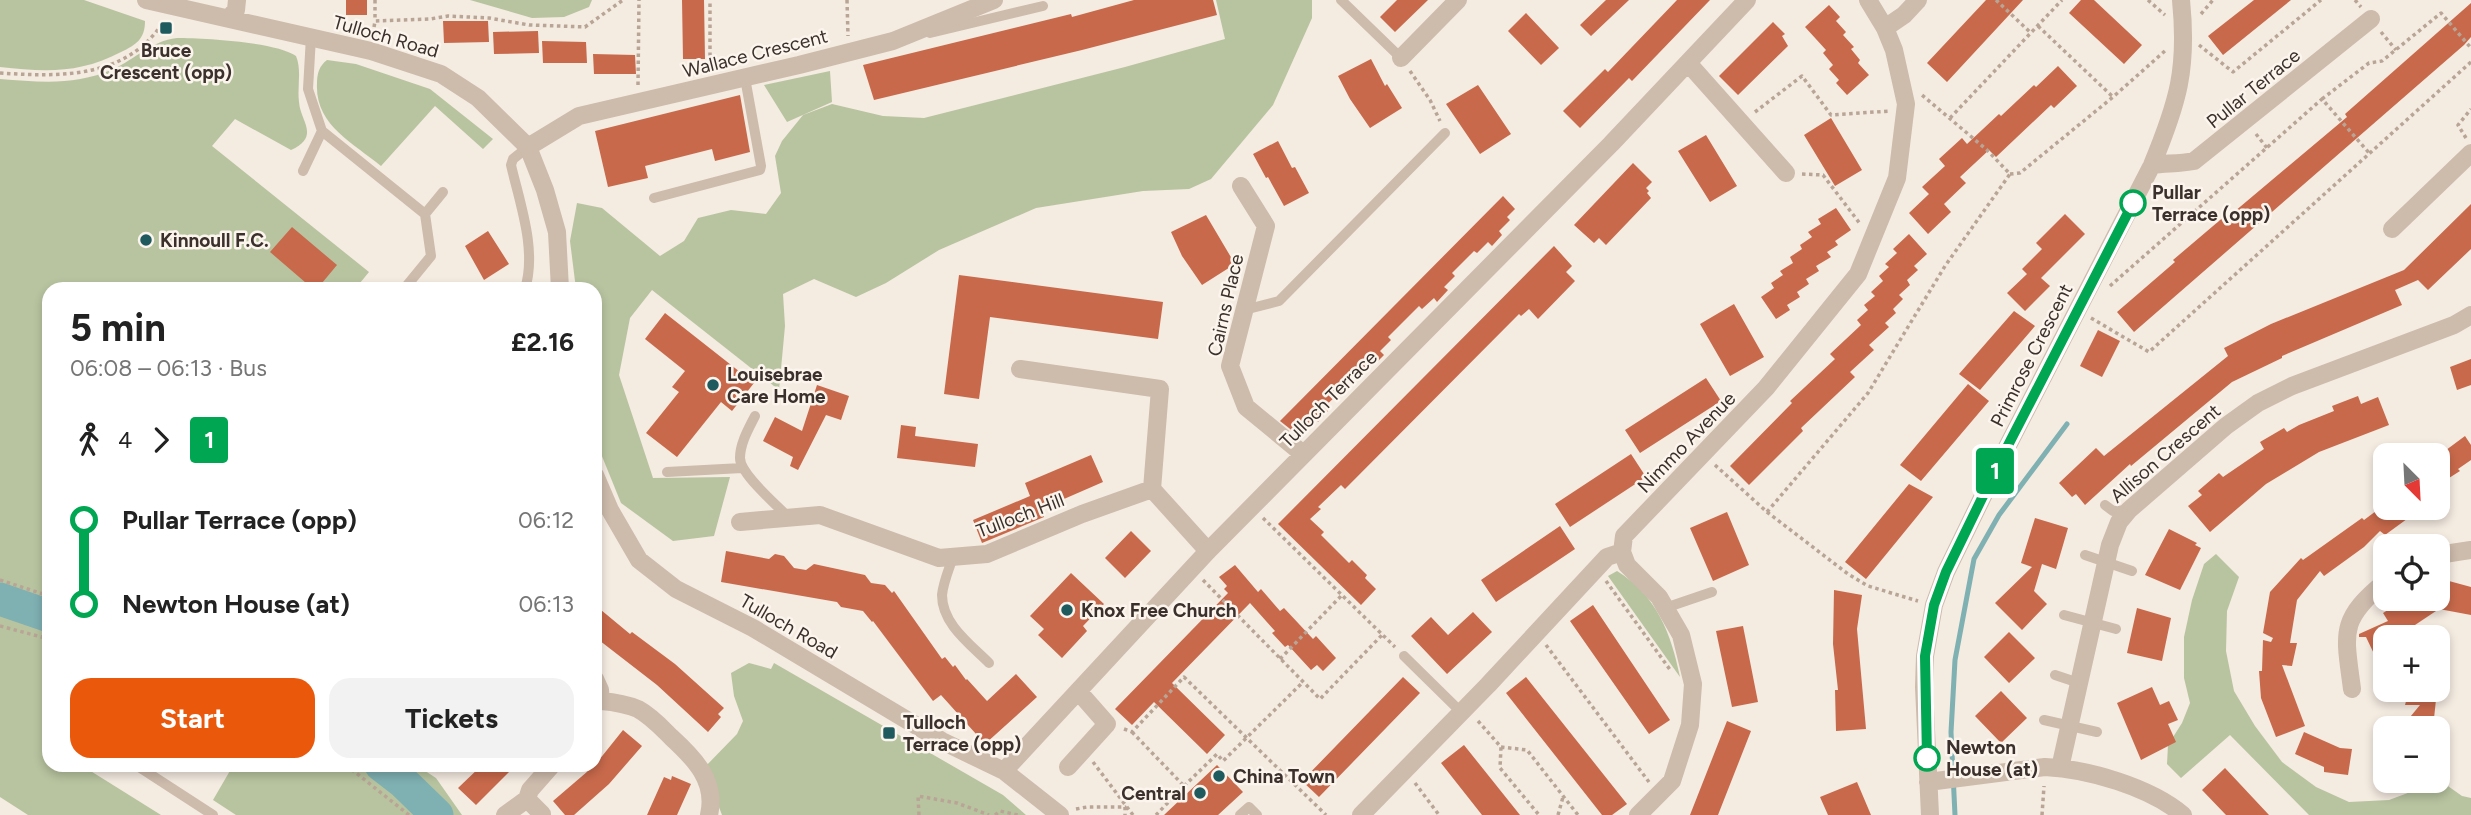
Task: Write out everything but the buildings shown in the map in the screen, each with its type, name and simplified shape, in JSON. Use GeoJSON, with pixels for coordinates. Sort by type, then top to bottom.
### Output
{"type":"FeatureCollection","features":[{"type":"Feature","properties":{"kind":"street","name":"Tulloch Road"},"geometry":{"type":"LineString","coordinates":[[146,0],[372,51],[441,74],[478,98],[528,147],[545,190],[557,232],[560,282]]}},
{"type":"Feature","properties":{"kind":"street"},"geometry":{"type":"LineString","coordinates":[[229,18],[236,10],[237,0]]}},
{"type":"Feature","properties":{"kind":"street","name":"Wallace Crescent"},"geometry":{"type":"LineString","coordinates":[[528,147],[579,116],[894,41],[994,0]]}},
{"type":"Feature","properties":{"kind":"street"},"geometry":{"type":"LineString","coordinates":[[1401,58],[1458,0]]}},
{"type":"Feature","properties":{"kind":"street","name":"Tulloch Terrace"},"geometry":{"type":"LineString","coordinates":[[1004,771],[1191,568],[1611,144],[1746,0]]}},
{"type":"Feature","properties":{"kind":"street","name":"Nimmo Avenue"},"geometry":{"type":"LineString","coordinates":[[1361,815],[1464,711],[1607,558],[1622,552],[1625,537],[1766,388],[1858,274],[1897,178],[1906,110],[1894,50],[1885,28],[1868,0]]}},
{"type":"Feature","properties":{"kind":"street"},"geometry":{"type":"LineString","coordinates":[[1885,28],[1904,15],[1918,0]]}},
{"type":"Feature","properties":{"kind":"street","name":"Primrose Crescent"},"geometry":{"type":"LineString","coordinates":[[1930,815],[1934,781],[1925,656],[1934,605],[1946,572],[1975,512],[2151,164],[2173,112],[2183,71],[2181,0]]}},
{"type":"Feature","properties":{"kind":"street","name":"Pullar Terrace"},"geometry":{"type":"LineString","coordinates":[[2151,164],[2177,165],[2194,161],[2371,19]]}},
{"type":"Feature","properties":{"kind":"street"},"geometry":{"type":"LineString","coordinates":[[1688,63],[1786,173]]}},
{"type":"Feature","properties":{"kind":"street"},"geometry":{"type":"LineString","coordinates":[[2392,229],[2471,153]]}},
{"type":"Feature","properties":{"kind":"street","name":"Cairns Place"},"geometry":{"type":"LineString","coordinates":[[1241,186],[1266,226],[1230,366],[1246,407],[1303,454]]}},
{"type":"Feature","properties":{"kind":"street","name":"Allison Crescent"},"geometry":{"type":"LineString","coordinates":[[2052,768],[2068,727],[2106,562],[2119,523],[2129,510],[2226,426],[2258,403],[2292,386],[2454,325],[2471,315]]}},
{"type":"Feature","properties":{"kind":"street"},"geometry":{"type":"LineString","coordinates":[[1020,369],[1160,389],[1152,489],[1208,551]]}},
{"type":"Feature","properties":{"kind":"street","name":"Tulloch Hill"},"geometry":{"type":"LineString","coordinates":[[740,523],[820,515],[939,558],[953,557],[987,554],[1082,514],[1152,489]]}},
{"type":"Feature","properties":{"kind":"street","name":"Tulloch Road"},"geometry":{"type":"LineString","coordinates":[[602,491],[639,560],[676,589],[753,628],[942,741],[1004,771]]}},
{"type":"Feature","properties":{"kind":"street"},"geometry":{"type":"LineString","coordinates":[[2450,553],[2471,550]]}},
{"type":"Feature","properties":{"kind":"street"},"geometry":{"type":"LineString","coordinates":[[1622,552],[1627,565],[1659,597],[1681,635],[1693,684],[1690,724],[1672,781],[1638,815]]}},
{"type":"Feature","properties":{"kind":"street"},"geometry":{"type":"LineString","coordinates":[[2352,689],[2346,639],[2348,627],[2355,613],[2373,594]]}},
{"type":"Feature","properties":{"kind":"street"},"geometry":{"type":"LineString","coordinates":[[1069,766],[1107,724],[1078,691]]}},
{"type":"Feature","properties":{"kind":"street"},"geometry":{"type":"LineString","coordinates":[[602,707],[620,703],[637,709],[652,718],[701,766],[712,803],[709,815]]}},
{"type":"Feature","properties":{"kind":"street"},"geometry":{"type":"LineString","coordinates":[[1934,781],[2052,768],[2123,781],[2183,815]]}},
{"type":"Feature","properties":{"kind":"street"},"geometry":{"type":"LineString","coordinates":[[1004,771],[1062,815]]}},
{"type":"Feature","properties":{"kind":"street"},"geometry":{"type":"LineString","coordinates":[[505,815],[527,799],[530,790],[546,772]]}},
{"type":"Feature","properties":{"kind":"street"},"geometry":{"type":"LineString","coordinates":[[527,799],[542,814]]}},
{"type":"Feature","properties":{"kind":"lane"},"geometry":{"type":"LineString","coordinates":[[1341,0],[1401,58]]}},
{"type":"Feature","properties":{"kind":"lane"},"geometry":{"type":"LineString","coordinates":[[894,41],[1043,6]]}},
{"type":"Feature","properties":{"kind":"lane"},"geometry":{"type":"LineString","coordinates":[[311,37],[308,89],[322,131],[425,214],[431,256],[410,282]]}},
{"type":"Feature","properties":{"kind":"lane"},"geometry":{"type":"LineString","coordinates":[[654,198],[760,170],[745,78]]}},
{"type":"Feature","properties":{"kind":"lane"},"geometry":{"type":"LineString","coordinates":[[303,171],[322,131]]}},
{"type":"Feature","properties":{"kind":"lane"},"geometry":{"type":"LineString","coordinates":[[1244,310],[1279,302],[1446,133]]}},
{"type":"Feature","properties":{"kind":"lane"},"geometry":{"type":"LineString","coordinates":[[527,282],[529,250],[511,163],[528,147]]}},
{"type":"Feature","properties":{"kind":"lane"},"geometry":{"type":"LineString","coordinates":[[425,214],[443,192]]}},
{"type":"Feature","properties":{"kind":"lane"},"geometry":{"type":"LineString","coordinates":[[755,415],[740,456],[742,468],[789,518]]}},
{"type":"Feature","properties":{"kind":"lane"},"geometry":{"type":"LineString","coordinates":[[667,472],[742,468]]}},
{"type":"Feature","properties":{"kind":"lane"},"geometry":{"type":"LineString","coordinates":[[2105,505],[2113,511],[2129,510]]}},
{"type":"Feature","properties":{"kind":"lane"},"geometry":{"type":"LineString","coordinates":[[2085,555],[2132,571]]}},
{"type":"Feature","properties":{"kind":"lane"},"geometry":{"type":"LineString","coordinates":[[953,557],[942,594],[945,616],[989,663]]}},
{"type":"Feature","properties":{"kind":"lane"},"geometry":{"type":"LineString","coordinates":[[1665,608],[1712,592]]}},
{"type":"Feature","properties":{"kind":"lane"},"geometry":{"type":"LineString","coordinates":[[2064,615],[2116,629]]}},
{"type":"Feature","properties":{"kind":"lane"},"geometry":{"type":"LineString","coordinates":[[1404,656],[1464,711]]}},
{"type":"Feature","properties":{"kind":"lane"},"geometry":{"type":"LineString","coordinates":[[2054,675],[2079,683]]}},
{"type":"Feature","properties":{"kind":"lane"},"geometry":{"type":"LineString","coordinates":[[2044,720],[2097,732]]}},
{"type":"Feature","properties":{"kind":"lane"},"geometry":{"type":"LineString","coordinates":[[147,772],[213,815]]}},
{"type":"Feature","properties":{"kind":"lane"},"geometry":{"type":"LineString","coordinates":[[1240,815],[1249,807],[1257,815]]}},
{"type":"Feature","properties":{"kind":"path"},"geometry":{"type":"LineString","coordinates":[[372,51],[375,0]]}},
{"type":"Feature","properties":{"kind":"path"},"geometry":{"type":"LineString","coordinates":[[375,21],[448,16],[489,18],[529,25],[585,27],[623,0]]}},
{"type":"Feature","properties":{"kind":"path"},"geometry":{"type":"LineString","coordinates":[[638,102],[639,0]]}},
{"type":"Feature","properties":{"kind":"path"},"geometry":{"type":"LineString","coordinates":[[710,0],[710,86]]}},
{"type":"Feature","properties":{"kind":"path"},"geometry":{"type":"LineString","coordinates":[[847,0],[848,52]]}},
{"type":"Feature","properties":{"kind":"path"},"geometry":{"type":"LineString","coordinates":[[1996,0],[2031,33]]}},
{"type":"Feature","properties":{"kind":"path"},"geometry":{"type":"LineString","coordinates":[[1950,118],[2062,0]]}},
{"type":"Feature","properties":{"kind":"path"},"geometry":{"type":"LineString","coordinates":[[1767,512],[1868,393],[1945,266],[2010,174],[2020,173],[2113,97],[2184,33],[2232,72],[2321,0]]}},
{"type":"Feature","properties":{"kind":"path"},"geometry":{"type":"LineString","coordinates":[[0,73],[51,76],[85,74],[129,56],[153,38],[173,8]]}},
{"type":"Feature","properties":{"kind":"path"},"geometry":{"type":"LineString","coordinates":[[2108,288],[2322,99],[2369,63],[2382,61],[2441,12],[2471,48]]}},
{"type":"Feature","properties":{"kind":"path"},"geometry":{"type":"LineString","coordinates":[[2038,26],[2113,97]]}},
{"type":"Feature","properties":{"kind":"path"},"geometry":{"type":"LineString","coordinates":[[1401,58],[1430,100],[1446,133]]}},
{"type":"Feature","properties":{"kind":"path"},"geometry":{"type":"LineString","coordinates":[[2077,310],[2149,352],[2471,62]]}},
{"type":"Feature","properties":{"kind":"path"},"geometry":{"type":"LineString","coordinates":[[1900,75],[1987,150],[2010,174]]}},
{"type":"Feature","properties":{"kind":"path"},"geometry":{"type":"LineString","coordinates":[[1741,123],[1802,76],[1831,115],[1906,110]]}},
{"type":"Feature","properties":{"kind":"path"},"geometry":{"type":"LineString","coordinates":[[2322,99],[2370,154]]}},
{"type":"Feature","properties":{"kind":"path"},"geometry":{"type":"LineString","coordinates":[[2471,109],[2458,125],[2471,145]]}},
{"type":"Feature","properties":{"kind":"path"},"geometry":{"type":"LineString","coordinates":[[1786,173],[1823,175],[1872,240]]}},
{"type":"Feature","properties":{"kind":"path"},"geometry":{"type":"LineString","coordinates":[[1703,454],[1767,512],[1849,574],[1868,586],[1934,605]]}},
{"type":"Feature","properties":{"kind":"path"},"geometry":{"type":"LineString","coordinates":[[1252,507],[1404,656]]}},
{"type":"Feature","properties":{"kind":"path"},"geometry":{"type":"LineString","coordinates":[[1191,568],[1320,699],[1382,635]]}},
{"type":"Feature","properties":{"kind":"path"},"geometry":{"type":"LineString","coordinates":[[1597,569],[1692,702]]}},
{"type":"Feature","properties":{"kind":"path"},"geometry":{"type":"LineString","coordinates":[[0,580],[42,594]]}},
{"type":"Feature","properties":{"kind":"path"},"geometry":{"type":"LineString","coordinates":[[1280,659],[1342,595]]}},
{"type":"Feature","properties":{"kind":"path"},"geometry":{"type":"LineString","coordinates":[[0,626],[42,637]]}},
{"type":"Feature","properties":{"kind":"path"},"geometry":{"type":"LineString","coordinates":[[1537,634],[1658,794]]}},
{"type":"Feature","properties":{"kind":"path"},"geometry":{"type":"LineString","coordinates":[[1132,732],[1184,677],[1325,815]]}},
{"type":"Feature","properties":{"kind":"path"},"geometry":{"type":"LineString","coordinates":[[1156,815],[1217,754],[1223,761],[1303,682]]}},
{"type":"Feature","properties":{"kind":"path"},"geometry":{"type":"LineString","coordinates":[[1464,711],[1502,747],[1527,750],[1578,815]]}},
{"type":"Feature","properties":{"kind":"path"},"geometry":{"type":"LineString","coordinates":[[1107,724],[1132,732],[1184,786]]}},
{"type":"Feature","properties":{"kind":"path"},"geometry":{"type":"LineString","coordinates":[[1502,747],[1500,768],[1539,815]]}},
{"type":"Feature","properties":{"kind":"path"},"geometry":{"type":"LineString","coordinates":[[1085,749],[1133,815]]}},
{"type":"Feature","properties":{"kind":"path"},"geometry":{"type":"LineString","coordinates":[[2042,815],[2052,768]]}},
{"type":"Feature","properties":{"kind":"path"},"geometry":{"type":"LineString","coordinates":[[1405,771],[1440,815]]}},
{"type":"Feature","properties":{"kind":"path"},"geometry":{"type":"LineString","coordinates":[[355,772],[409,815]]}},
{"type":"Feature","properties":{"kind":"path"},"geometry":{"type":"LineString","coordinates":[[919,815],[918,796],[957,803],[989,815]]}},
{"type":"Feature","properties":{"kind":"path"},"geometry":{"type":"LineString","coordinates":[[1558,815],[1563,797]]}},
{"type":"Feature","properties":{"kind":"path"},"geometry":{"type":"LineString","coordinates":[[1062,815],[1087,807],[1125,807]]}},
{"type":"Feature","properties":{"kind":"path"},"geometry":{"type":"LineString","coordinates":[[1125,807],[1125,815]]}},
{"type":"Feature","properties":{"kind":"path"},"geometry":{"type":"LineString","coordinates":[[995,815],[1000,811],[1018,815]]}},
{"type":"Feature","properties":{"kind":"green space"},"geometry":{"type":"Polygon","coordinates":[[[0,0],[84,0],[145,21],[145,27],[139,41],[131,47],[91,64],[62,70],[0,67],[0,0]]]}},
{"type":"Feature","properties":{"kind":"green space"},"geometry":{"type":"Polygon","coordinates":[[[470,0],[592,0],[589,7],[564,17],[532,18],[470,0]]]}},
{"type":"Feature","properties":{"kind":"green space"},"geometry":{"type":"Polygon","coordinates":[[[1216,0],[1312,0],[1312,18],[1273,105],[1211,179],[1189,189],[1143,191],[1036,208],[939,250],[886,283],[856,297],[814,279],[783,294],[785,326],[779,390],[652,290],[630,318],[619,375],[653,478],[730,477],[714,536],[673,541],[621,503],[602,456],[602,282],[575,282],[570,241],[577,203],[602,208],[660,256],[684,241],[698,218],[731,210],[766,214],[781,193],[775,156],[782,141],[803,115],[832,104],[883,116],[924,118],[1225,39],[1216,0]]]}},
{"type":"Feature","properties":{"kind":"green space"},"geometry":{"type":"Polygon","coordinates":[[[168,40],[221,40],[256,44],[296,56],[299,67],[300,109],[307,128],[305,139],[300,145],[291,150],[235,119],[212,146],[369,272],[361,282],[42,282],[42,772],[92,772],[161,815],[28,815],[0,797],[0,79],[57,82],[85,78],[113,69],[151,46],[168,40]]]}},
{"type":"Feature","properties":{"kind":"green space"},"geometry":{"type":"Polygon","coordinates":[[[327,60],[356,64],[430,89],[493,139],[483,149],[435,106],[381,166],[338,132],[322,111],[317,80],[320,68],[327,60]]]}},
{"type":"Feature","properties":{"kind":"green space"},"geometry":{"type":"Polygon","coordinates":[[[830,71],[832,102],[787,122],[764,85],[830,71]]]}},
{"type":"Feature","properties":{"kind":"green space"},"geometry":{"type":"Polygon","coordinates":[[[2216,554],[2239,577],[2227,611],[2226,651],[2234,691],[2255,726],[2282,762],[2316,787],[2349,802],[2389,800],[2408,793],[2450,793],[2450,788],[2462,796],[2471,798],[2471,815],[2309,815],[2230,735],[2181,778],[2167,764],[2168,745],[2182,723],[2190,703],[2184,678],[2184,637],[2204,564],[2216,554]]]}},
{"type":"Feature","properties":{"kind":"green space"},"geometry":{"type":"Polygon","coordinates":[[[1617,571],[1642,592],[1660,617],[1672,645],[1680,677],[1608,576],[1617,571]]]}},
{"type":"Feature","properties":{"kind":"green space"},"geometry":{"type":"Polygon","coordinates":[[[749,663],[771,669],[774,663],[1003,795],[1026,815],[722,815],[704,768],[737,734],[743,721],[734,696],[731,673],[749,663]]]}},
{"type":"Feature","properties":{"kind":"green space"},"geometry":{"type":"Polygon","coordinates":[[[229,772],[427,772],[436,778],[462,815],[236,815],[213,800],[229,772]]]}},
{"type":"Feature","properties":{"kind":"waterway"},"geometry":{"type":"LineString","coordinates":[[1955,815],[1951,732],[1955,660],[1974,559],[1999,515],[2067,424]]}},
{"type":"Feature","properties":{"kind":"waterway"},"geometry":{"type":"LineString","coordinates":[[0,599],[42,614]]}},
{"type":"Feature","properties":{"kind":"waterway"},"geometry":{"type":"LineString","coordinates":[[390,772],[437,815]]}},
{"type":"Feature","properties":{"kind":"bus line","name":"1"},"geometry":{"type":"LineString","coordinates":[[1927,758],[1925,656],[1934,605],[1946,572],[2133,203]]}},
{"type":"Feature","properties":{"kind":"place","name":"Bruce Crescent (opp)"},"geometry":{"type":"Point","coordinates":[166,28]}},
{"type":"Feature","properties":{"kind":"place","name":"Pullar Terrace (opp)"},"geometry":{"type":"Point","coordinates":[2133,203]}},
{"type":"Feature","properties":{"kind":"place","name":"Kinnoull F.C."},"geometry":{"type":"Point","coordinates":[146,240]}},
{"type":"Feature","properties":{"kind":"place","name":"Louisebrae Care Home"},"geometry":{"type":"Point","coordinates":[713,385]}},
{"type":"Feature","properties":{"kind":"place","name":"Knox Free Church"},"geometry":{"type":"Point","coordinates":[1067,610]}},
{"type":"Feature","properties":{"kind":"place","name":"Tulloch Terrace (opp)"},"geometry":{"type":"Point","coordinates":[889,733]}},
{"type":"Feature","properties":{"kind":"place","name":"Newton House (at)"},"geometry":{"type":"Point","coordinates":[1927,758]}},
{"type":"Feature","properties":{"kind":"place","name":"China Town"},"geometry":{"type":"Point","coordinates":[1219,776]}},
{"type":"Feature","properties":{"kind":"place","name":"Central"},"geometry":{"type":"Point","coordinates":[1200,793]}}]}
